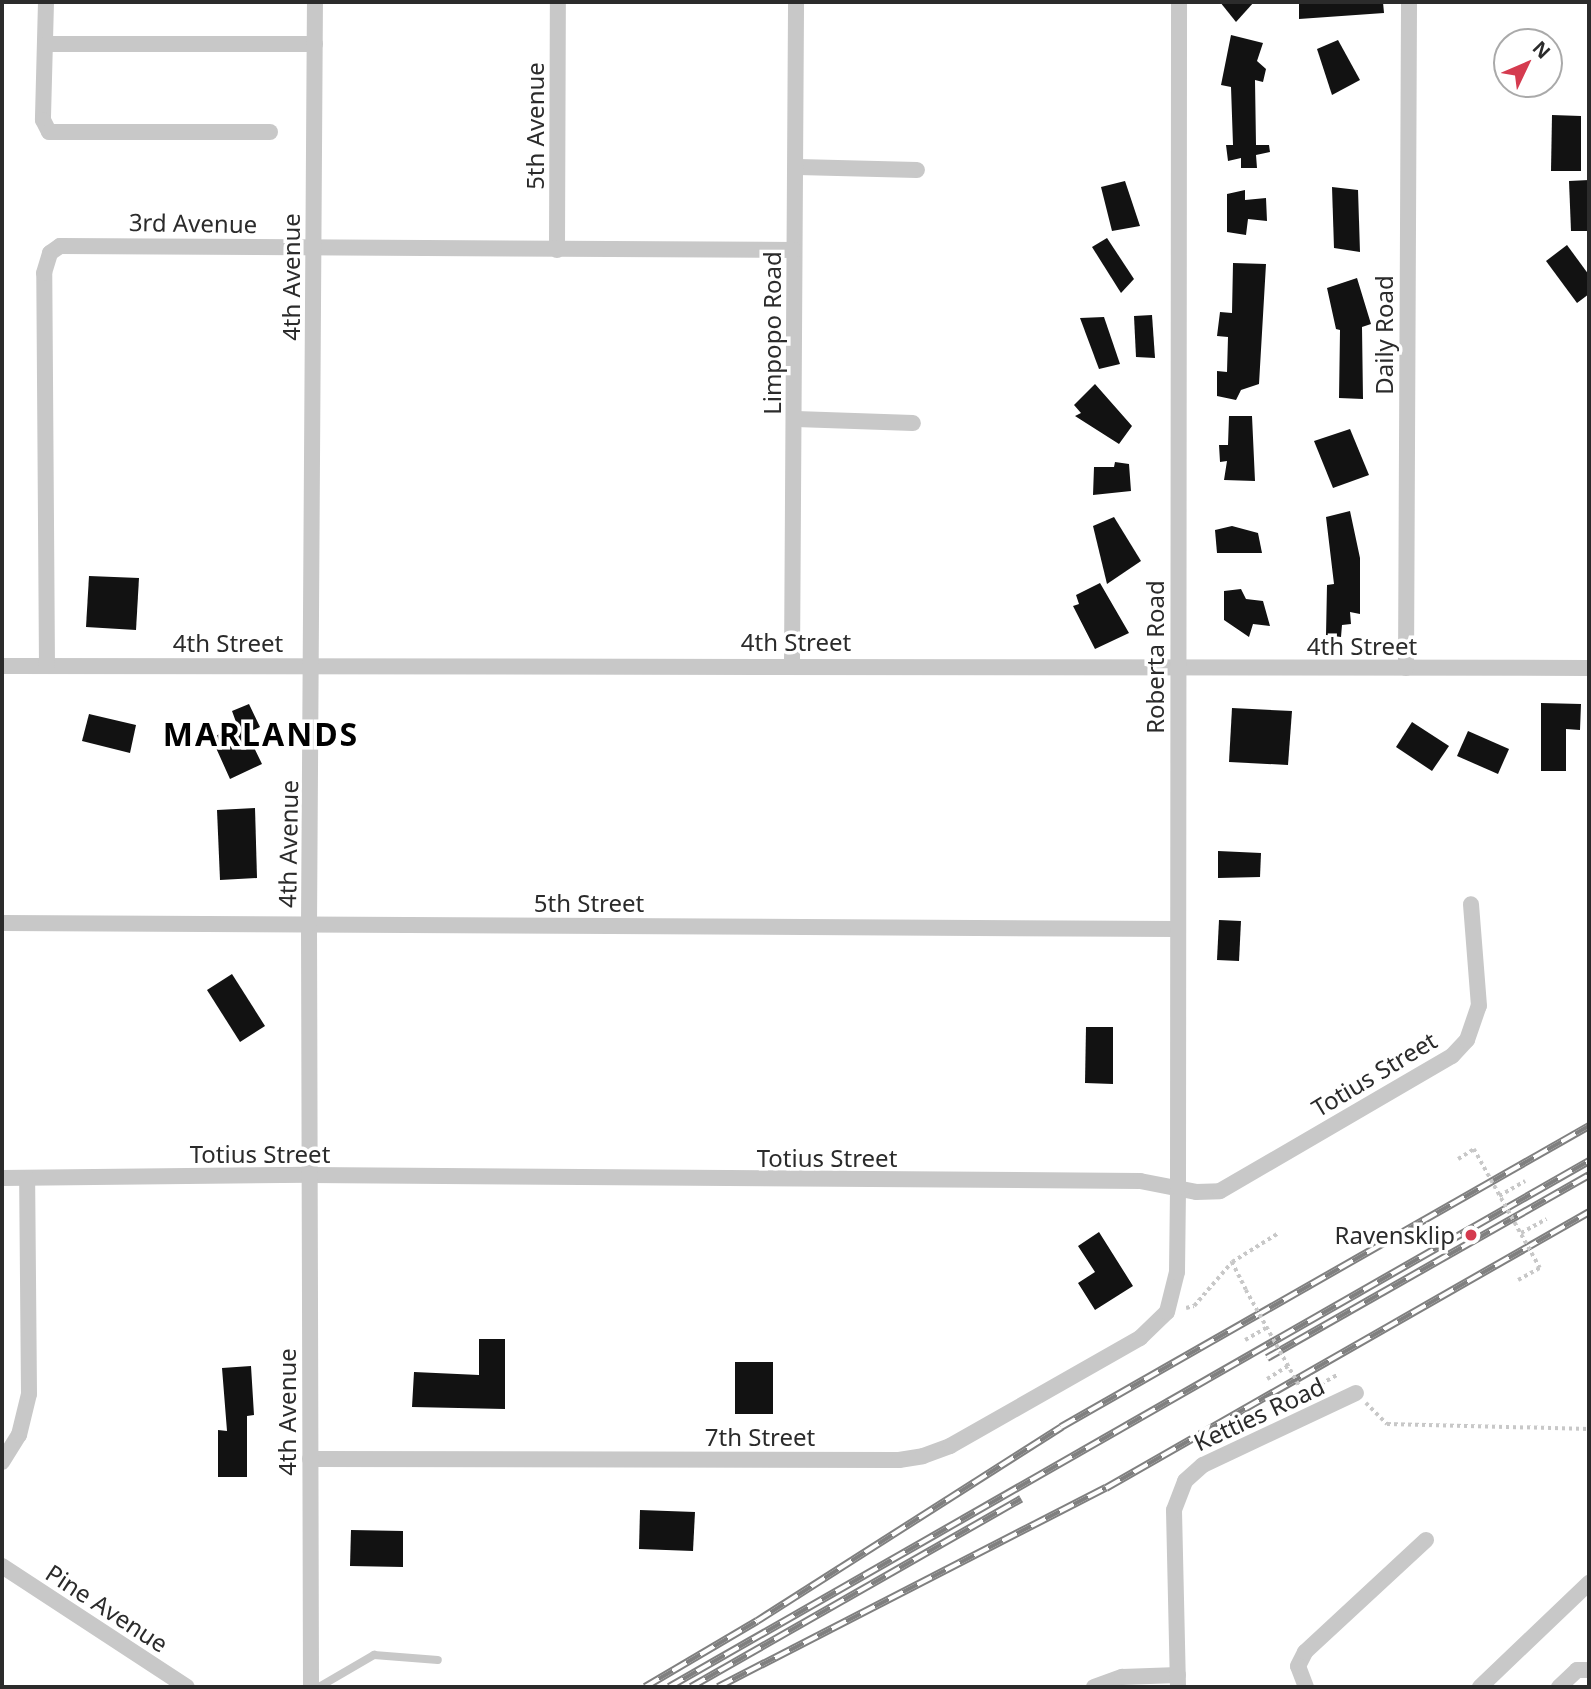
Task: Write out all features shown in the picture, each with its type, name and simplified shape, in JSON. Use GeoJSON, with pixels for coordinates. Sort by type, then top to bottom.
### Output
{"type":"FeatureCollection","features":[{"type":"Feature","properties":{"kind":"street"},"geometry":{"type":"LineString","coordinates":[[46,2],[43,120],[49,132],[270,132]]}},
{"type":"Feature","properties":{"kind":"street","name":"4th Avenue"},"geometry":{"type":"LineString","coordinates":[[311,1687],[309,924],[313,665],[315,2]]}},
{"type":"Feature","properties":{"kind":"street","name":"5th Avenue"},"geometry":{"type":"LineString","coordinates":[[557,250],[558,2]]}},
{"type":"Feature","properties":{"kind":"street","name":"Limpopo Road"},"geometry":{"type":"LineString","coordinates":[[792,664],[796,419],[796,2]]}},
{"type":"Feature","properties":{"kind":"street","name":"Roberta Road"},"geometry":{"type":"LineString","coordinates":[[1167,1312],[1177,1272],[1178,1187],[1180,2]]}},
{"type":"Feature","properties":{"kind":"street","name":"Daily Road"},"geometry":{"type":"LineString","coordinates":[[1406,668],[1409,2]]}},
{"type":"Feature","properties":{"kind":"street"},"geometry":{"type":"LineString","coordinates":[[47,44],[315,44]]}},
{"type":"Feature","properties":{"kind":"street"},"geometry":{"type":"LineString","coordinates":[[797,167],[917,170]]}},
{"type":"Feature","properties":{"kind":"street","name":"3rd Avenue"},"geometry":{"type":"LineString","coordinates":[[47,666],[44,273],[50,253],[71,244],[794,250]]}},
{"type":"Feature","properties":{"kind":"street"},"geometry":{"type":"LineString","coordinates":[[796,419],[913,423]]}},
{"type":"Feature","properties":{"kind":"street","name":"4th Street"},"geometry":{"type":"LineString","coordinates":[[2,666],[792,664],[1589,668]]}},
{"type":"Feature","properties":{"kind":"street","name":"Totius Street"},"geometry":{"type":"LineString","coordinates":[[2,1178],[310,1175],[1140,1181],[1208,1194],[1220,1191],[1452,1056],[1476,1026],[1479,1006],[1471,904]]}},
{"type":"Feature","properties":{"kind":"street","name":"5th Street"},"geometry":{"type":"LineString","coordinates":[[2,923],[1177,929]]}},
{"type":"Feature","properties":{"kind":"street"},"geometry":{"type":"LineString","coordinates":[[2,1462],[19,1435],[29,1394],[27,1179]]}},
{"type":"Feature","properties":{"kind":"street","name":"7th Street"},"geometry":{"type":"LineString","coordinates":[[310,1459],[911,1458],[950,1446],[1140,1338],[1167,1312]]}},
{"type":"Feature","properties":{"kind":"street","name":"Ketties Road"},"geometry":{"type":"LineString","coordinates":[[1178,1681],[1174,1510],[1185,1481],[1203,1465],[1356,1393]]}},
{"type":"Feature","properties":{"kind":"street"},"geometry":{"type":"LineString","coordinates":[[1306,1687],[1298,1667],[1305,1652],[1426,1540]]}},
{"type":"Feature","properties":{"kind":"street","name":"Pine Avenue"},"geometry":{"type":"LineString","coordinates":[[2,1566],[187,1687]]}},
{"type":"Feature","properties":{"kind":"street"},"geometry":{"type":"LineString","coordinates":[[1480,1687],[1589,1583]]}},
{"type":"Feature","properties":{"kind":"street"},"geometry":{"type":"LineString","coordinates":[[1559,1687],[1577,1670],[1589,1670]]}},
{"type":"Feature","properties":{"kind":"street"},"geometry":{"type":"LineString","coordinates":[[1094,1687],[1122,1677],[1178,1681]]}},
{"type":"Feature","properties":{"kind":"lane"},"geometry":{"type":"LineString","coordinates":[[318,1687],[374,1655],[439,1660]]}},
{"type":"Feature","properties":{"kind":"path"},"geometry":{"type":"LineString","coordinates":[[1458,1159],[1474,1149],[1541,1268],[1518,1280]]}},
{"type":"Feature","properties":{"kind":"path"},"geometry":{"type":"LineString","coordinates":[[1499,1196],[1525,1181]]}},
{"type":"Feature","properties":{"kind":"path"},"geometry":{"type":"LineString","coordinates":[[1521,1233],[1546,1219]]}},
{"type":"Feature","properties":{"kind":"path"},"geometry":{"type":"LineString","coordinates":[[1167,1312],[1194,1306],[1232,1262],[1277,1234]]}},
{"type":"Feature","properties":{"kind":"path"},"geometry":{"type":"LineString","coordinates":[[1232,1262],[1304,1394]]}},
{"type":"Feature","properties":{"kind":"path"},"geometry":{"type":"LineString","coordinates":[[1245,1340],[1266,1328]]}},
{"type":"Feature","properties":{"kind":"path"},"geometry":{"type":"LineString","coordinates":[[1268,1379],[1289,1365]]}},
{"type":"Feature","properties":{"kind":"path"},"geometry":{"type":"LineString","coordinates":[[1278,1408],[1336,1375]]}},
{"type":"Feature","properties":{"kind":"path"},"geometry":{"type":"LineString","coordinates":[[1356,1393],[1387,1424],[1589,1429]]}},
{"type":"Feature","properties":{"kind":"building"},"geometry":{"type":"Polygon","coordinates":[[[1220,2],[1254,2],[1236,22],[1220,2]]]}},
{"type":"Feature","properties":{"kind":"building"},"geometry":{"type":"Polygon","coordinates":[[[1383,2],[1384,13],[1299,19],[1299,3],[1383,2]]]}},
{"type":"Feature","properties":{"kind":"building"},"geometry":{"type":"Polygon","coordinates":[[[1231,35],[1263,43],[1257,61],[1266,69],[1263,82],[1255,80],[1256,145],[1269,145],[1270,152],[1256,155],[1257,168],[1241,168],[1241,158],[1228,161],[1226,145],[1233,145],[1231,87],[1221,85],[1231,35]]]}},
{"type":"Feature","properties":{"kind":"building"},"geometry":{"type":"Polygon","coordinates":[[[1338,40],[1360,80],[1332,95],[1317,49],[1338,40]]]}},
{"type":"Feature","properties":{"kind":"building"},"geometry":{"type":"Polygon","coordinates":[[[1552,115],[1581,116],[1581,171],[1551,171],[1552,115]]]}},
{"type":"Feature","properties":{"kind":"building"},"geometry":{"type":"Polygon","coordinates":[[[1589,180],[1589,231],[1571,231],[1569,181],[1589,180]]]}},
{"type":"Feature","properties":{"kind":"building"},"geometry":{"type":"Polygon","coordinates":[[[1125,181],[1140,226],[1112,231],[1101,187],[1125,181]]]}},
{"type":"Feature","properties":{"kind":"building"},"geometry":{"type":"Polygon","coordinates":[[[1332,187],[1358,190],[1360,252],[1334,248],[1332,187]]]}},
{"type":"Feature","properties":{"kind":"building"},"geometry":{"type":"Polygon","coordinates":[[[1245,190],[1245,200],[1266,198],[1267,221],[1248,219],[1246,235],[1227,232],[1227,194],[1245,190]]]}},
{"type":"Feature","properties":{"kind":"building"},"geometry":{"type":"Polygon","coordinates":[[[1107,238],[1134,279],[1121,293],[1092,247],[1107,238]]]}},
{"type":"Feature","properties":{"kind":"building"},"geometry":{"type":"Polygon","coordinates":[[[1567,245],[1589,275],[1589,294],[1577,303],[1546,261],[1567,245]]]}},
{"type":"Feature","properties":{"kind":"building"},"geometry":{"type":"Polygon","coordinates":[[[1233,263],[1266,264],[1259,384],[1241,390],[1236,400],[1217,396],[1217,371],[1227,372],[1228,337],[1217,336],[1220,312],[1232,313],[1233,263]]]}},
{"type":"Feature","properties":{"kind":"building"},"geometry":{"type":"Polygon","coordinates":[[[1357,278],[1371,324],[1362,327],[1363,399],[1339,398],[1340,330],[1336,329],[1327,288],[1357,278]]]}},
{"type":"Feature","properties":{"kind":"building"},"geometry":{"type":"Polygon","coordinates":[[[1152,315],[1155,358],[1136,357],[1134,316],[1152,315]]]}},
{"type":"Feature","properties":{"kind":"building"},"geometry":{"type":"Polygon","coordinates":[[[1104,317],[1120,364],[1099,369],[1080,318],[1104,317]]]}},
{"type":"Feature","properties":{"kind":"building"},"geometry":{"type":"Polygon","coordinates":[[[1095,384],[1132,426],[1119,444],[1075,416],[1081,413],[1074,405],[1095,384]]]}},
{"type":"Feature","properties":{"kind":"building"},"geometry":{"type":"Polygon","coordinates":[[[1229,416],[1252,416],[1255,481],[1224,480],[1227,461],[1220,462],[1219,445],[1228,445],[1229,416]]]}},
{"type":"Feature","properties":{"kind":"building"},"geometry":{"type":"Polygon","coordinates":[[[1350,429],[1369,475],[1333,488],[1314,441],[1350,429]]]}},
{"type":"Feature","properties":{"kind":"building"},"geometry":{"type":"Polygon","coordinates":[[[1115,462],[1129,464],[1131,491],[1093,495],[1094,467],[1114,467],[1115,462]]]}},
{"type":"Feature","properties":{"kind":"building"},"geometry":{"type":"Polygon","coordinates":[[[1350,511],[1360,558],[1360,614],[1350,612],[1351,624],[1342,625],[1341,637],[1326,635],[1327,585],[1334,584],[1326,517],[1350,511]]]}},
{"type":"Feature","properties":{"kind":"building"},"geometry":{"type":"Polygon","coordinates":[[[1114,517],[1141,561],[1107,584],[1093,526],[1114,517]]]}},
{"type":"Feature","properties":{"kind":"building"},"geometry":{"type":"Polygon","coordinates":[[[1232,526],[1258,533],[1262,553],[1217,553],[1215,530],[1232,526]]]}},
{"type":"Feature","properties":{"kind":"building"},"geometry":{"type":"Polygon","coordinates":[[[89,576],[139,578],[136,630],[86,627],[89,576]]]}},
{"type":"Feature","properties":{"kind":"building"},"geometry":{"type":"Polygon","coordinates":[[[1100,583],[1129,633],[1095,649],[1073,606],[1079,604],[1076,595],[1100,583]]]}},
{"type":"Feature","properties":{"kind":"building"},"geometry":{"type":"Polygon","coordinates":[[[1241,589],[1246,599],[1263,601],[1270,626],[1253,624],[1249,637],[1224,620],[1224,591],[1241,589]]]}},
{"type":"Feature","properties":{"kind":"building"},"geometry":{"type":"Polygon","coordinates":[[[1541,703],[1581,704],[1580,730],[1566,729],[1566,771],[1541,771],[1541,703]]]}},
{"type":"Feature","properties":{"kind":"building"},"geometry":{"type":"Polygon","coordinates":[[[249,704],[260,727],[247,733],[262,764],[230,779],[212,739],[236,722],[232,711],[249,704]]]}},
{"type":"Feature","properties":{"kind":"building"},"geometry":{"type":"Polygon","coordinates":[[[1232,708],[1292,711],[1288,765],[1229,762],[1232,708]]]}},
{"type":"Feature","properties":{"kind":"building"},"geometry":{"type":"Polygon","coordinates":[[[89,714],[136,725],[130,753],[82,741],[89,714]]]}},
{"type":"Feature","properties":{"kind":"building"},"geometry":{"type":"Polygon","coordinates":[[[1412,722],[1449,746],[1432,771],[1396,747],[1412,722]]]}},
{"type":"Feature","properties":{"kind":"building"},"geometry":{"type":"Polygon","coordinates":[[[1468,731],[1509,749],[1498,774],[1457,756],[1468,731]]]}},
{"type":"Feature","properties":{"kind":"building"},"geometry":{"type":"Polygon","coordinates":[[[255,808],[257,878],[220,880],[217,810],[255,808]]]}},
{"type":"Feature","properties":{"kind":"building"},"geometry":{"type":"Polygon","coordinates":[[[1218,851],[1261,853],[1260,877],[1218,878],[1218,851]]]}},
{"type":"Feature","properties":{"kind":"building"},"geometry":{"type":"Polygon","coordinates":[[[1219,920],[1241,921],[1239,961],[1217,960],[1219,920]]]}},
{"type":"Feature","properties":{"kind":"building"},"geometry":{"type":"Polygon","coordinates":[[[232,974],[265,1026],[240,1042],[207,990],[232,974]]]}},
{"type":"Feature","properties":{"kind":"building"},"geometry":{"type":"Polygon","coordinates":[[[1086,1027],[1113,1027],[1113,1084],[1085,1083],[1086,1027]]]}},
{"type":"Feature","properties":{"kind":"building"},"geometry":{"type":"Polygon","coordinates":[[[1099,1232],[1133,1286],[1095,1310],[1078,1283],[1095,1272],[1078,1246],[1099,1232]]]}},
{"type":"Feature","properties":{"kind":"building"},"geometry":{"type":"Polygon","coordinates":[[[479,1339],[505,1339],[505,1409],[412,1407],[414,1372],[479,1375],[479,1339]]]}},
{"type":"Feature","properties":{"kind":"building"},"geometry":{"type":"Polygon","coordinates":[[[735,1362],[773,1362],[773,1414],[735,1414],[735,1362]]]}},
{"type":"Feature","properties":{"kind":"building"},"geometry":{"type":"Polygon","coordinates":[[[251,1366],[254,1415],[247,1416],[247,1477],[218,1477],[218,1430],[227,1431],[222,1368],[251,1366]]]}},
{"type":"Feature","properties":{"kind":"building"},"geometry":{"type":"Polygon","coordinates":[[[640,1510],[695,1512],[693,1551],[639,1549],[640,1510]]]}},
{"type":"Feature","properties":{"kind":"building"},"geometry":{"type":"Polygon","coordinates":[[[351,1530],[403,1531],[403,1567],[350,1566],[351,1530]]]}},
{"type":"Feature","properties":{"kind":"railway"},"geometry":{"type":"LineString","coordinates":[[645,1687],[757,1621],[1061,1427],[1589,1126]]}},
{"type":"Feature","properties":{"kind":"railway"},"geometry":{"type":"LineString","coordinates":[[669,1687],[1589,1161]]}},
{"type":"Feature","properties":{"kind":"railway"},"geometry":{"type":"LineString","coordinates":[[1267,1358],[1589,1175]]}},
{"type":"Feature","properties":{"kind":"railway"},"geometry":{"type":"LineString","coordinates":[[718,1687],[1106,1488],[1589,1212]]}},
{"type":"Feature","properties":{"kind":"railway"},"geometry":{"type":"LineString","coordinates":[[691,1687],[1021,1499]]}},
{"type":"Feature","properties":{"kind":"place","name":"Ravensklip"},"geometry":{"type":"Point","coordinates":[1471,1235]}},
{"type":"Feature","properties":{"kind":"district","name":"MARLANDS"},"geometry":{"type":"Point","coordinates":[261,734]}}]}
